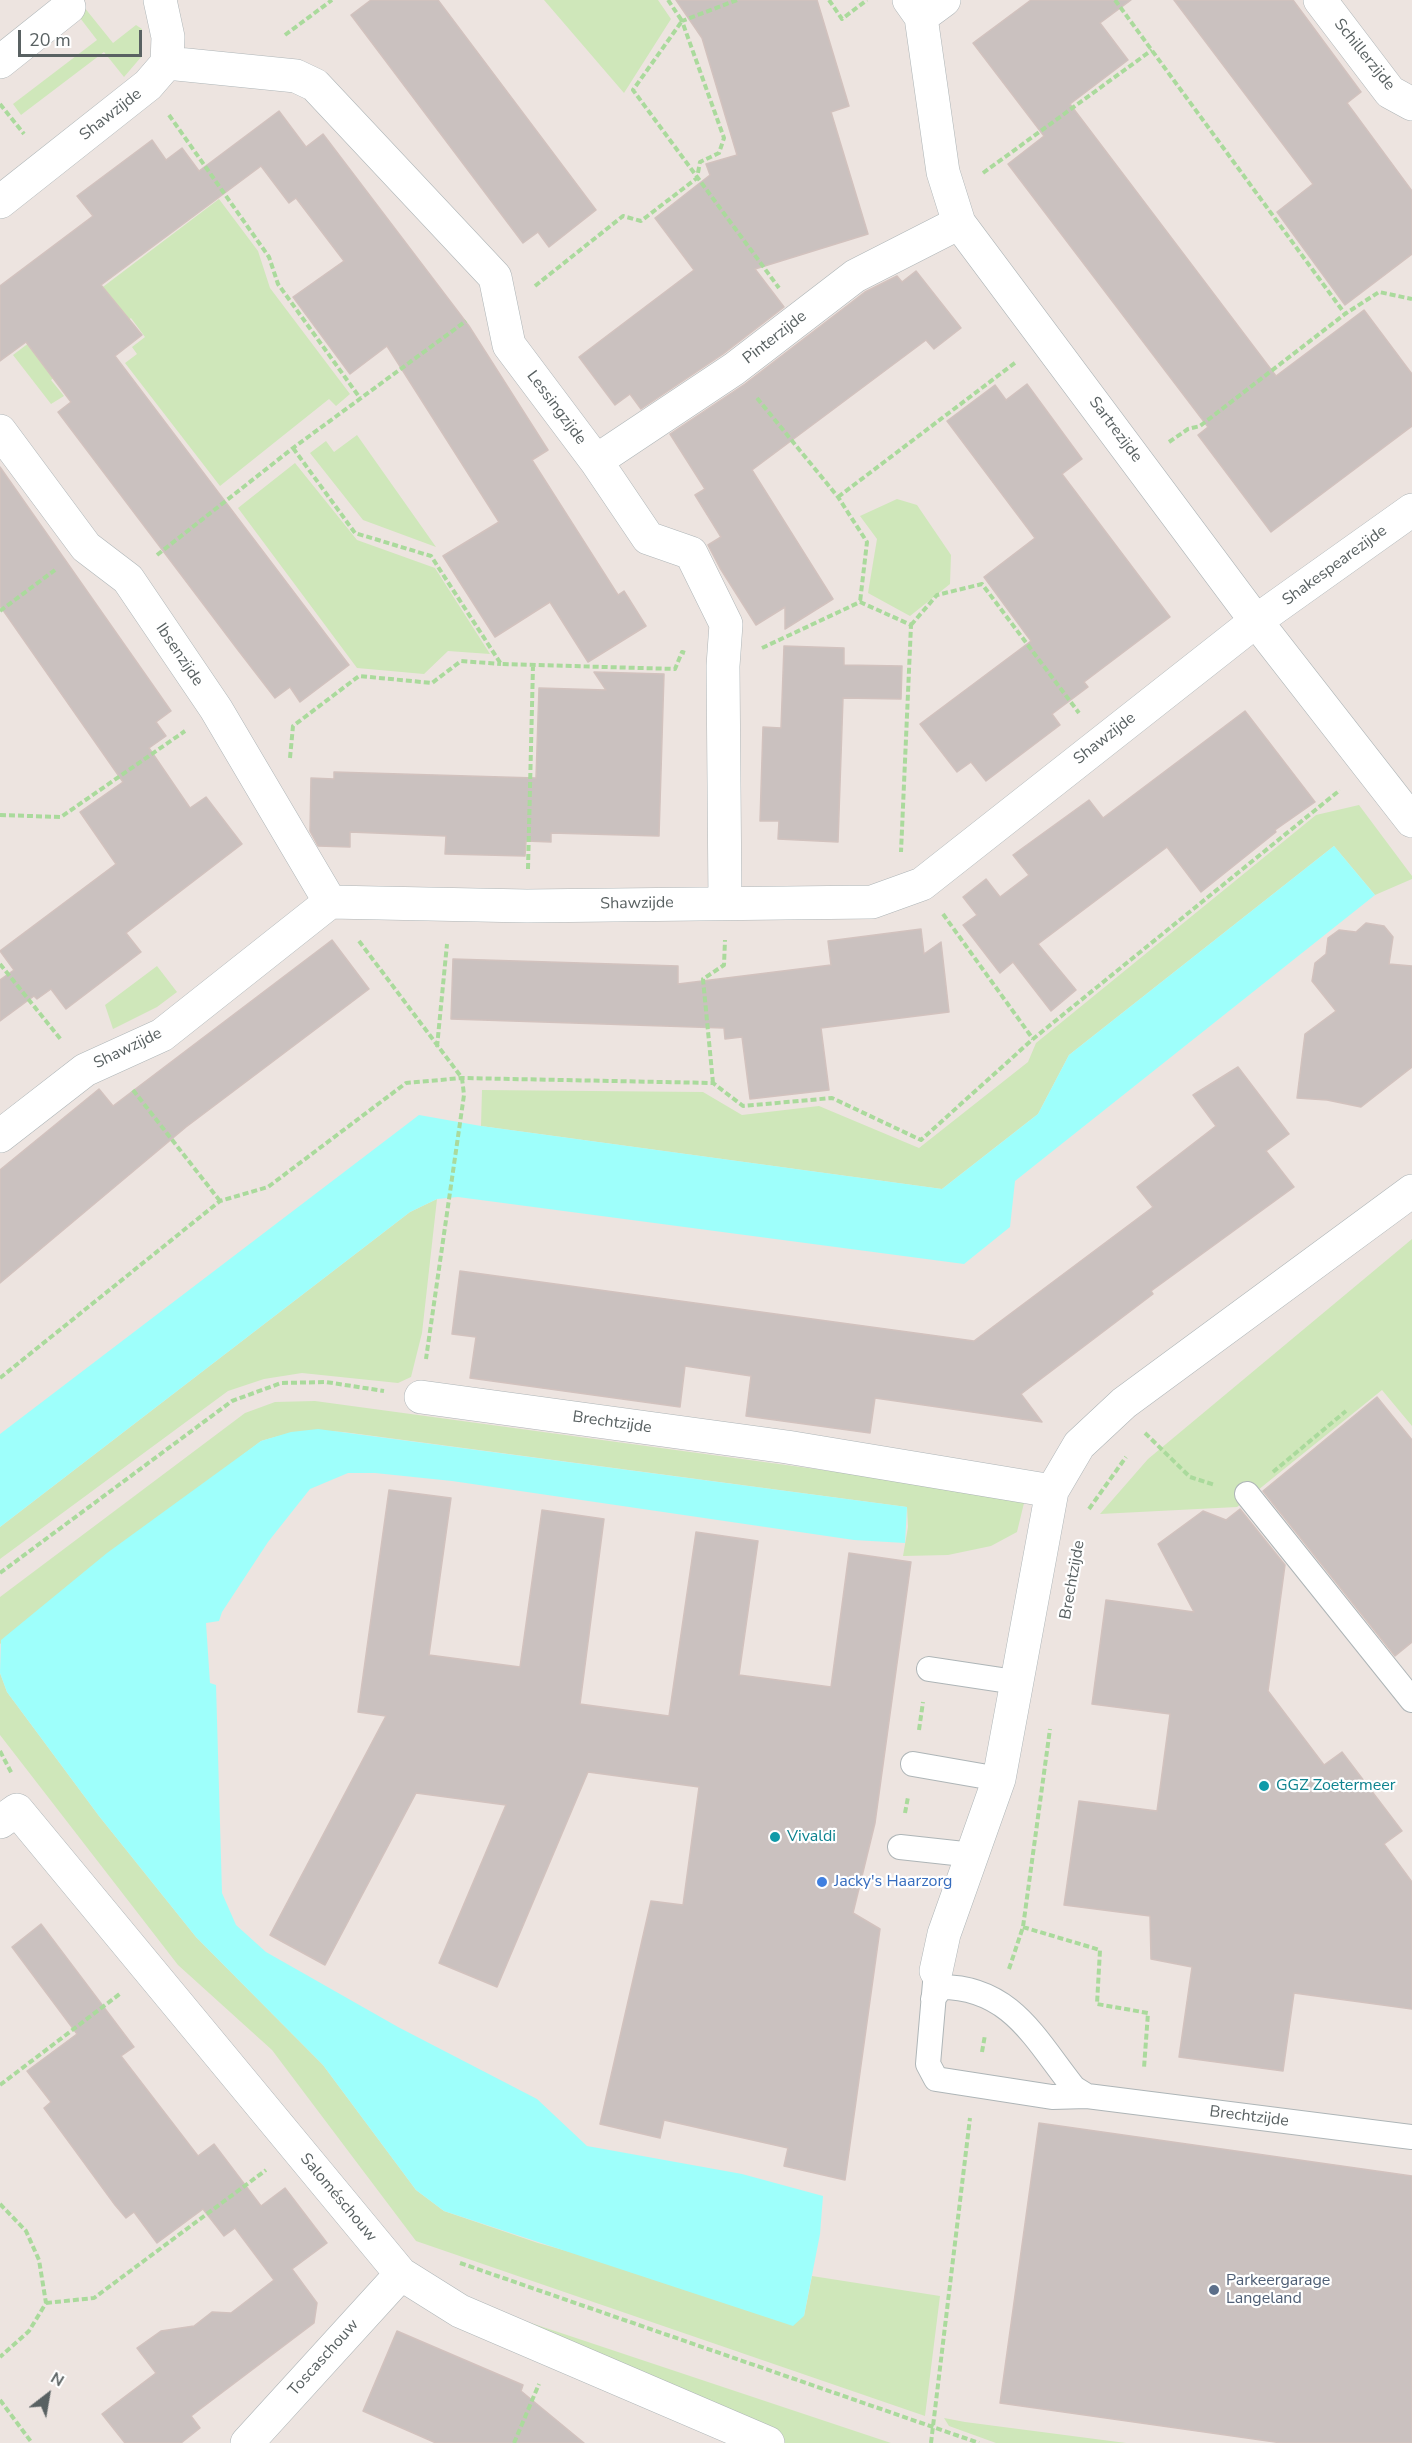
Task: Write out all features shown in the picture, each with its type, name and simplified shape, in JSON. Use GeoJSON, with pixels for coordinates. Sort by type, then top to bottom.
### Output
{"type":"FeatureCollection","features":[{"type":"Feature","properties":{"kind":"street"},"geometry":{"type":"LineString","coordinates":[[158,74],[168,37],[160,0]]}},
{"type":"Feature","properties":{"kind":"street","name":"Schillerzijde"},"geometry":{"type":"LineString","coordinates":[[1320,0],[1390,92],[1412,104]]}},
{"type":"Feature","properties":{"kind":"street","name":"Sartrezijde"},"geometry":{"type":"LineString","coordinates":[[924,6],[943,172],[955,210],[1046,339],[1257,621],[1412,821]]}},
{"type":"Feature","properties":{"kind":"street"},"geometry":{"type":"LineString","coordinates":[[0,62],[69,7]]}},
{"type":"Feature","properties":{"kind":"street","name":"Shawzijde"},"geometry":{"type":"LineString","coordinates":[[0,202],[158,74]]}},
{"type":"Feature","properties":{"kind":"street","name":"Lessingzijde"},"geometry":{"type":"LineString","coordinates":[[158,74],[296,76],[315,85],[495,277],[509,345],[596,460],[648,538],[691,553],[726,624],[723,666],[725,902]]}},
{"type":"Feature","properties":{"kind":"street","name":"Pinterzijde"},"geometry":{"type":"LineString","coordinates":[[596,460],[734,369],[855,276],[955,210]]}},
{"type":"Feature","properties":{"kind":"street","name":"Ibsenzijde"},"geometry":{"type":"LineString","coordinates":[[0,430],[86,547],[128,579],[216,710],[330,902]]}},
{"type":"Feature","properties":{"kind":"street","name":"Shakespearezijde"},"geometry":{"type":"LineString","coordinates":[[1257,621],[1412,510]]}},
{"type":"Feature","properties":{"kind":"street","name":"Shawzijde"},"geometry":{"type":"LineString","coordinates":[[0,1136],[97,1064],[162,1035],[330,902],[527,906],[725,902],[872,903],[911,888],[1257,621]]}},
{"type":"Feature","properties":{"kind":"street","name":"Brechtzijde"},"geometry":{"type":"LineString","coordinates":[[935,1985],[944,1934],[999,1779],[1015,1682],[1052,1491],[1078,1445],[1124,1403],[1412,1191]]}},
{"type":"Feature","properties":{"kind":"street","name":"Brechtzijde"},"geometry":{"type":"LineString","coordinates":[[421,1397],[787,1447],[1052,1491]]}},
{"type":"Feature","properties":{"kind":"street","name":"Saloméschouw"},"geometry":{"type":"LineString","coordinates":[[8,1816],[150,1970],[401,2274],[460,2311],[768,2443]]}},
{"type":"Feature","properties":{"kind":"street","name":"Toscaschouw"},"geometry":{"type":"LineString","coordinates":[[247,2443],[401,2274]]}},
{"type":"Feature","properties":{"kind":"lane"},"geometry":{"type":"LineString","coordinates":[[1247,1494],[1412,1700]]}},
{"type":"Feature","properties":{"kind":"lane"},"geometry":{"type":"LineString","coordinates":[[929,1669],[1015,1682]]}},
{"type":"Feature","properties":{"kind":"lane"},"geometry":{"type":"LineString","coordinates":[[913,1764],[999,1779]]}},
{"type":"Feature","properties":{"kind":"lane"},"geometry":{"type":"LineString","coordinates":[[900,1846],[973,1855]]}},
{"type":"Feature","properties":{"kind":"lane"},"geometry":{"type":"LineString","coordinates":[[935,1985],[965,1987],[998,2000],[1016,2014],[1074,2088],[1087,2096]]}},
{"type":"Feature","properties":{"kind":"lane","name":"Brechtzijde"},"geometry":{"type":"LineString","coordinates":[[935,1985],[928,2064],[936,2079],[1052,2097],[1087,2096],[1412,2137]]}},
{"type":"Feature","properties":{"kind":"path"},"geometry":{"type":"LineString","coordinates":[[128,579],[360,398],[500,305],[623,216],[642,221],[697,178],[700,162],[719,153],[724,138],[682,21],[668,0]]}},
{"type":"Feature","properties":{"kind":"path"},"geometry":{"type":"LineString","coordinates":[[737,0],[682,21],[633,90],[782,292],[788,328]]}},
{"type":"Feature","properties":{"kind":"path"},"geometry":{"type":"LineString","coordinates":[[829,0],[842,19],[867,0]]}},
{"type":"Feature","properties":{"kind":"path"},"geometry":{"type":"LineString","coordinates":[[1115,0],[1345,314]]}},
{"type":"Feature","properties":{"kind":"path"},"geometry":{"type":"LineString","coordinates":[[955,210],[1152,50]]}},
{"type":"Feature","properties":{"kind":"path"},"geometry":{"type":"LineString","coordinates":[[158,74],[269,257],[278,284],[360,398]]}},
{"type":"Feature","properties":{"kind":"path"},"geometry":{"type":"LineString","coordinates":[[1140,463],[1188,429],[1200,426],[1345,314],[1379,292],[1412,299]]}},
{"type":"Feature","properties":{"kind":"path"},"geometry":{"type":"LineString","coordinates":[[838,497],[1046,339]]}},
{"type":"Feature","properties":{"kind":"path"},"geometry":{"type":"LineString","coordinates":[[734,369],[838,497],[867,542],[860,602]]}},
{"type":"Feature","properties":{"kind":"path"},"geometry":{"type":"LineString","coordinates":[[293,448],[355,533],[431,556],[501,664]]}},
{"type":"Feature","properties":{"kind":"path"},"geometry":{"type":"LineString","coordinates":[[0,611],[86,547]]}},
{"type":"Feature","properties":{"kind":"path"},"geometry":{"type":"LineString","coordinates":[[1033,1039],[911,888],[911,625],[937,595],[982,584],[1102,742]]}},
{"type":"Feature","properties":{"kind":"path"},"geometry":{"type":"LineString","coordinates":[[285,825],[293,726],[359,676],[432,683],[461,661],[533,666],[675,669],[682,652],[723,666],[860,602],[911,625]]}},
{"type":"Feature","properties":{"kind":"path"},"geometry":{"type":"LineString","coordinates":[[527,906],[533,666]]}},
{"type":"Feature","properties":{"kind":"path"},"geometry":{"type":"LineString","coordinates":[[0,815],[62,817],[216,710]]}},
{"type":"Feature","properties":{"kind":"path"},"geometry":{"type":"LineString","coordinates":[[0,1378],[220,1201],[268,1187],[406,1083],[462,1078],[712,1083],[743,1106],[832,1098],[921,1140],[1033,1039],[1368,766]]}},
{"type":"Feature","properties":{"kind":"path"},"geometry":{"type":"LineString","coordinates":[[0,1573],[232,1401],[280,1383],[326,1382],[421,1397],[444,1221],[464,1095],[462,1078],[330,902]]}},
{"type":"Feature","properties":{"kind":"path"},"geometry":{"type":"LineString","coordinates":[[712,1083],[703,979],[724,965],[725,902]]}},
{"type":"Feature","properties":{"kind":"path"},"geometry":{"type":"LineString","coordinates":[[437,1047],[451,904]]}},
{"type":"Feature","properties":{"kind":"path"},"geometry":{"type":"LineString","coordinates":[[0,964],[97,1064],[220,1201]]}},
{"type":"Feature","properties":{"kind":"path"},"geometry":{"type":"LineString","coordinates":[[1124,1403],[1146,1434],[1190,1477],[1247,1494],[1346,1411]]}},
{"type":"Feature","properties":{"kind":"path"},"geometry":{"type":"LineString","coordinates":[[1140,1440],[1155,1427]]}},
{"type":"Feature","properties":{"kind":"path"},"geometry":{"type":"LineString","coordinates":[[1088,1511],[1129,1453]]}},
{"type":"Feature","properties":{"kind":"path"},"geometry":{"type":"LineString","coordinates":[[931,2443],[969,2123],[986,2031],[1023,1927],[1051,1725]]}},
{"type":"Feature","properties":{"kind":"path"},"geometry":{"type":"LineString","coordinates":[[1023,1927],[1100,1950],[1096,2004],[1148,2013],[1142,2103]]}},
{"type":"Feature","properties":{"kind":"path"},"geometry":{"type":"LineString","coordinates":[[0,2085],[150,1970]]}},
{"type":"Feature","properties":{"kind":"path"},"geometry":{"type":"LineString","coordinates":[[46,2303],[94,2298],[296,2148]]}},
{"type":"Feature","properties":{"kind":"path"},"geometry":{"type":"LineString","coordinates":[[0,2204],[26,2231],[39,2260],[46,2303],[29,2331],[0,2357]]}},
{"type":"Feature","properties":{"kind":"path"},"geometry":{"type":"LineString","coordinates":[[455,2261],[979,2443]]}},
{"type":"Feature","properties":{"kind":"path"},"geometry":{"type":"LineString","coordinates":[[514,2443],[553,2350]]}},
{"type":"Feature","properties":{"kind":"path"},"geometry":{"type":"LineString","coordinates":[[0,2400],[32,2443]]}},
{"type":"Feature","properties":{"kind":"green space"},"geometry":{"type":"Polygon","coordinates":[[[544,0],[658,0],[671,19],[624,93],[544,0]]]}},
{"type":"Feature","properties":{"kind":"green space"},"geometry":{"type":"Polygon","coordinates":[[[84,7],[113,43],[136,25],[142,29],[142,56],[124,77],[104,52],[21,115],[13,104],[97,40],[77,14],[84,7]]]}},
{"type":"Feature","properties":{"kind":"green space"},"geometry":{"type":"Polygon","coordinates":[[[219,199],[258,251],[270,288],[350,394],[336,406],[329,399],[220,486],[125,363],[137,354],[132,347],[145,337],[131,318],[51,380],[64,396],[51,404],[13,355],[219,199]]]}},
{"type":"Feature","properties":{"kind":"green space"},"geometry":{"type":"Polygon","coordinates":[[[357,435],[436,547],[363,520],[310,453],[326,441],[334,452],[357,435]]]}},
{"type":"Feature","properties":{"kind":"green space"},"geometry":{"type":"Polygon","coordinates":[[[295,463],[357,540],[435,568],[490,654],[448,651],[424,674],[357,668],[238,508],[295,463]]]}},
{"type":"Feature","properties":{"kind":"green space"},"geometry":{"type":"Polygon","coordinates":[[[897,499],[917,505],[951,555],[950,584],[910,616],[868,593],[877,539],[860,516],[897,499]]]}},
{"type":"Feature","properties":{"kind":"green space"},"geometry":{"type":"Polygon","coordinates":[[[1359,805],[1412,879],[1375,895],[1334,846],[1069,1055],[1038,1114],[942,1189],[481,1126],[482,1090],[703,1092],[742,1115],[819,1106],[919,1148],[1028,1062],[1036,1043],[1316,815],[1359,805]]]}},
{"type":"Feature","properties":{"kind":"green space"},"geometry":{"type":"Polygon","coordinates":[[[157,966],[177,992],[157,1007],[113,1029],[105,1005],[157,966]]]}},
{"type":"Feature","properties":{"kind":"green space"},"geometry":{"type":"Polygon","coordinates":[[[437,1199],[422,1333],[411,1377],[398,1383],[302,1373],[264,1379],[228,1391],[0,1559],[0,1527],[410,1212],[437,1199]]]}},
{"type":"Feature","properties":{"kind":"green space"},"geometry":{"type":"Polygon","coordinates":[[[1412,1239],[1412,1426],[1382,1390],[1237,1507],[1100,1514],[1148,1459],[1412,1239]]]}},
{"type":"Feature","properties":{"kind":"green space"},"geometry":{"type":"Polygon","coordinates":[[[315,1401],[1014,1496],[1024,1503],[1017,1532],[991,1546],[948,1555],[903,1556],[908,1527],[907,1507],[351,1433],[316,1431],[295,1433],[261,1441],[0,1644],[0,1597],[245,1413],[275,1402],[315,1401]]]}},
{"type":"Feature","properties":{"kind":"green space"},"geometry":{"type":"Polygon","coordinates":[[[0,1673],[7,1692],[99,1816],[196,1937],[323,2065],[416,2190],[444,2211],[538,2243],[804,2316],[812,2276],[940,2296],[925,2416],[416,2241],[272,2050],[178,1965],[0,1735],[0,1673]]]}},
{"type":"Feature","properties":{"kind":"green space"},"geometry":{"type":"Polygon","coordinates":[[[408,2282],[891,2443],[731,2443],[408,2282]]]}},
{"type":"Feature","properties":{"kind":"green space"},"geometry":{"type":"Polygon","coordinates":[[[944,2418],[1126,2443],[996,2443],[949,2426],[944,2418]]]}},
{"type":"Feature","properties":{"kind":"water"},"geometry":{"type":"Polygon","coordinates":[[[1334,846],[1375,895],[1015,1181],[1010,1227],[964,1264],[458,1197],[437,1199],[410,1212],[0,1527],[0,1434],[419,1115],[481,1126],[942,1189],[1038,1114],[1069,1055],[1334,846]]]}},
{"type":"Feature","properties":{"kind":"water"},"geometry":{"type":"Polygon","coordinates":[[[318,1429],[907,1507],[905,1543],[854,1540],[452,1481],[375,1473],[348,1473],[310,1489],[268,1542],[222,1612],[219,1621],[206,1623],[210,1683],[216,1685],[222,1893],[236,1925],[266,1952],[398,2027],[537,2099],[587,2146],[742,2174],[823,2196],[820,2234],[804,2316],[793,2326],[444,2211],[416,2190],[323,2065],[196,1937],[99,1816],[7,1692],[0,1673],[1,1640],[107,1553],[261,1441],[291,1432],[318,1429]]]}},
{"type":"Feature","properties":{"kind":"building"},"geometry":{"type":"Polygon","coordinates":[[[371,0],[438,0],[596,210],[549,247],[538,232],[523,243],[351,15],[371,0]]]}},
{"type":"Feature","properties":{"kind":"building"},"geometry":{"type":"Polygon","coordinates":[[[676,0],[817,0],[849,106],[831,112],[868,234],[755,269],[784,307],[723,354],[641,409],[630,394],[615,405],[579,357],[694,270],[655,218],[710,175],[706,164],[737,155],[702,38],[676,0]]]}},
{"type":"Feature","properties":{"kind":"building"},"geometry":{"type":"Polygon","coordinates":[[[1031,0],[1131,0],[1100,23],[1128,60],[1070,104],[1276,376],[1364,310],[1412,374],[1412,426],[1271,532],[1198,435],[1208,427],[1008,164],[1044,136],[973,43],[1031,0]]]}},
{"type":"Feature","properties":{"kind":"building"},"geometry":{"type":"Polygon","coordinates":[[[1174,0],[1293,0],[1361,92],[1347,103],[1412,191],[1412,254],[1345,305],[1277,212],[1313,184],[1174,0]]]}},
{"type":"Feature","properties":{"kind":"building"},"geometry":{"type":"Polygon","coordinates":[[[279,111],[306,147],[323,134],[469,326],[548,450],[532,460],[618,595],[624,591],[646,626],[588,662],[550,602],[495,637],[443,556],[499,522],[387,346],[350,374],[293,297],[344,261],[296,198],[289,203],[261,166],[101,285],[142,335],[115,356],[349,665],[300,702],[290,687],[275,698],[238,650],[58,412],[71,402],[26,342],[0,361],[0,286],[93,216],[77,196],[152,140],[166,160],[182,148],[199,171],[279,111]]]}},
{"type":"Feature","properties":{"kind":"building"},"geometry":{"type":"Polygon","coordinates":[[[916,271],[961,328],[934,349],[926,340],[752,470],[833,599],[785,629],[785,607],[756,625],[708,545],[721,537],[695,495],[705,489],[670,434],[745,384],[865,292],[897,276],[902,282],[916,271]]]}},
{"type":"Feature","properties":{"kind":"building"},"geometry":{"type":"Polygon","coordinates":[[[1027,384],[1082,459],[1062,474],[1170,617],[1084,682],[1088,687],[1052,714],[1060,725],[986,781],[971,762],[957,772],[920,724],[1031,641],[984,577],[1035,538],[947,421],[995,385],[1006,400],[1027,384]]]}},
{"type":"Feature","properties":{"kind":"building"},"geometry":{"type":"Polygon","coordinates":[[[0,467],[171,711],[156,722],[166,736],[149,748],[190,808],[206,797],[242,844],[126,933],[141,952],[66,1009],[51,989],[37,999],[34,996],[0,1021],[0,980],[14,970],[0,951],[116,864],[80,812],[123,782],[0,606],[0,467]]]}},
{"type":"Feature","properties":{"kind":"building"},"geometry":{"type":"Polygon","coordinates":[[[784,646],[844,648],[844,665],[902,666],[901,699],[843,698],[838,842],[778,839],[779,821],[760,821],[763,727],[781,728],[784,646]]]}},
{"type":"Feature","properties":{"kind":"building"},"geometry":{"type":"Polygon","coordinates":[[[594,672],[664,674],[659,836],[551,833],[551,842],[526,841],[525,856],[445,854],[446,836],[350,832],[350,847],[318,846],[310,831],[311,778],[334,779],[334,772],[536,778],[539,688],[606,690],[594,672]]]}},
{"type":"Feature","properties":{"kind":"building"},"geometry":{"type":"Polygon","coordinates":[[[1245,711],[1315,802],[1275,830],[1276,832],[1201,892],[1167,847],[1038,944],[1076,990],[1051,1011],[1013,962],[1000,973],[963,925],[977,915],[963,897],[986,879],[1000,897],[1029,875],[1013,855],[1089,800],[1103,818],[1245,711]]]}},
{"type":"Feature","properties":{"kind":"building"},"geometry":{"type":"Polygon","coordinates":[[[1366,923],[1384,926],[1393,937],[1389,964],[1412,966],[1412,1067],[1361,1107],[1327,1100],[1297,1098],[1305,1034],[1336,1011],[1312,981],[1315,963],[1326,954],[1328,938],[1339,930],[1356,932],[1366,923]]]}},
{"type":"Feature","properties":{"kind":"building"},"geometry":{"type":"Polygon","coordinates":[[[921,929],[924,954],[941,942],[949,1012],[821,1028],[829,1090],[750,1099],[742,1037],[725,1039],[724,1028],[451,1019],[453,959],[678,966],[678,984],[831,965],[828,941],[921,929]]]}},
{"type":"Feature","properties":{"kind":"building"},"geometry":{"type":"Polygon","coordinates":[[[332,940],[369,989],[186,1127],[0,1283],[0,1170],[99,1089],[113,1106],[332,940]]]}},
{"type":"Feature","properties":{"kind":"building"},"geometry":{"type":"Polygon","coordinates":[[[1238,1067],[1289,1134],[1266,1151],[1294,1187],[1151,1291],[1153,1294],[1021,1394],[1042,1422],[875,1398],[870,1433],[746,1416],[751,1376],[685,1366],[680,1407],[470,1378],[476,1337],[452,1334],[460,1271],[974,1341],[1153,1207],[1137,1187],[1216,1126],[1193,1095],[1238,1067]]]}},
{"type":"Feature","properties":{"kind":"building"},"geometry":{"type":"Polygon","coordinates":[[[1377,1397],[1412,1440],[1412,1642],[1395,1656],[1263,1491],[1377,1397]]]}},
{"type":"Feature","properties":{"kind":"building","name":"Vivaldi"},"geometry":{"type":"Polygon","coordinates":[[[389,1490],[451,1498],[429,1655],[520,1667],[542,1510],[604,1519],[580,1704],[669,1716],[696,1532],[758,1541],[739,1675],[831,1687],[849,1553],[911,1562],[875,1823],[853,1913],[880,1929],[845,2180],[784,2166],[788,2148],[664,2120],[660,2138],[600,2124],[651,1901],[683,1905],[699,1787],[588,1772],[497,1987],[439,1963],[506,1805],[416,1793],[325,1965],[270,1935],[386,1716],[358,1712],[389,1490]]]}},
{"type":"Feature","properties":{"kind":"building","name":"GGZ Zoetermeer"},"geometry":{"type":"Polygon","coordinates":[[[1240,1509],[1285,1565],[1268,1691],[1324,1765],[1342,1752],[1402,1831],[1384,1844],[1412,1882],[1412,2009],[1294,1993],[1283,2071],[1179,2057],[1192,1967],[1151,1959],[1150,1916],[1064,1905],[1079,1801],[1157,1811],[1170,1714],[1092,1704],[1106,1600],[1194,1612],[1158,1544],[1203,1511],[1226,1520],[1240,1509]]]}},
{"type":"Feature","properties":{"kind":"building"},"geometry":{"type":"Polygon","coordinates":[[[41,1924],[134,2047],[121,2056],[198,2156],[214,2144],[261,2206],[285,2188],[327,2243],[292,2269],[317,2303],[314,2323],[191,2416],[200,2428],[181,2443],[125,2443],[102,2414],[156,2373],[137,2348],[161,2331],[194,2326],[212,2312],[231,2313],[274,2280],[235,2228],[224,2236],[203,2209],[157,2243],[134,2212],[126,2218],[115,2205],[44,2108],[51,2102],[27,2071],[77,2034],[12,1947],[41,1924]]]}},
{"type":"Feature","properties":{"kind":"building","name":"Parkeergarage Langeland"},"geometry":{"type":"Polygon","coordinates":[[[1039,2123],[1412,2176],[1412,2443],[1282,2443],[1000,2403],[1039,2123]]]}},
{"type":"Feature","properties":{"kind":"building"},"geometry":{"type":"Polygon","coordinates":[[[397,2331],[523,2385],[521,2391],[584,2443],[436,2443],[363,2411],[397,2331]]]}},
{"type":"Feature","properties":{"kind":"place","name":"GGZ Zoetermeer"},"geometry":{"type":"Point","coordinates":[1264,1786]}},
{"type":"Feature","properties":{"kind":"place","name":"Vivaldi"},"geometry":{"type":"Point","coordinates":[775,1837]}},
{"type":"Feature","properties":{"kind":"place","name":"Jacky's Haarzorg"},"geometry":{"type":"Point","coordinates":[822,1882]}},
{"type":"Feature","properties":{"kind":"place","name":"Parkeergarage Langeland"},"geometry":{"type":"Point","coordinates":[1214,2290]}}]}
